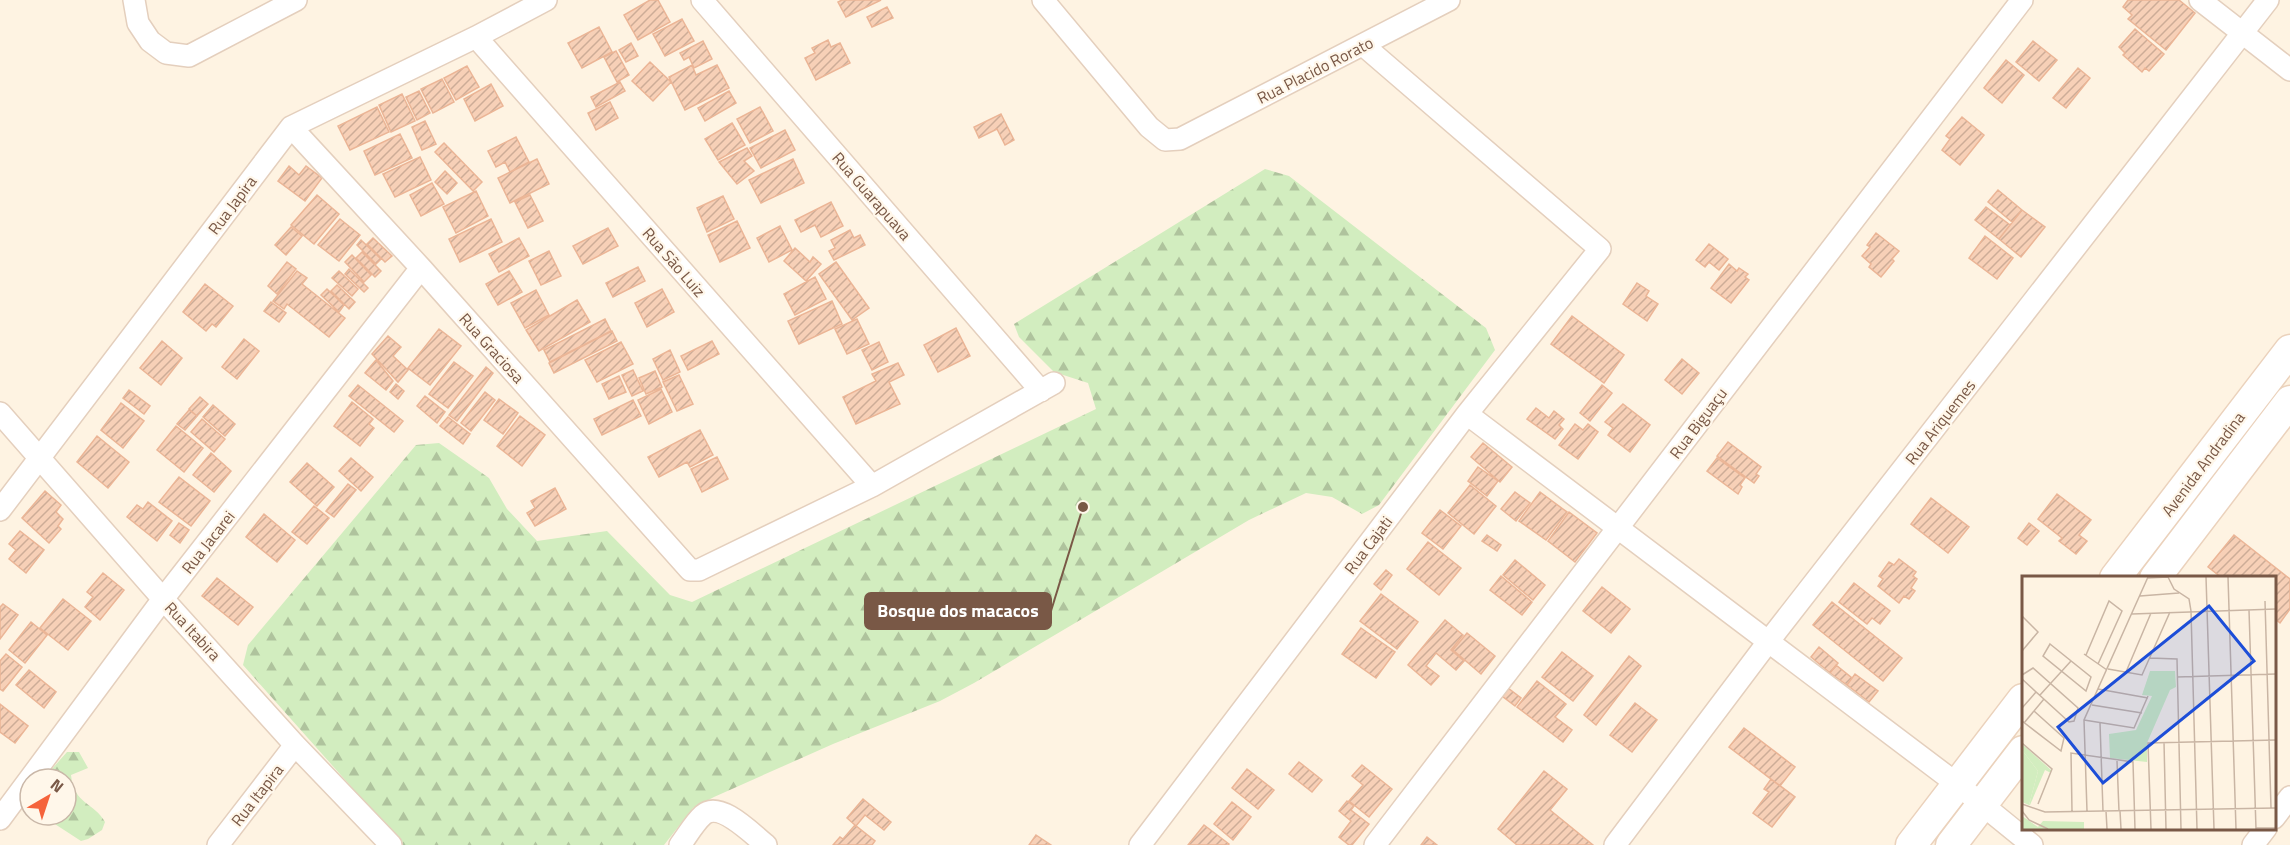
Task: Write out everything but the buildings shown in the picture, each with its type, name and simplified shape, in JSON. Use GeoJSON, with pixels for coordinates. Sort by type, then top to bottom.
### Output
{"type":"FeatureCollection","features":[{"type":"Feature","properties":{"kind":"main road","name":"Avenida Andradina"},"geometry":{"type":"LineString","coordinates":[[2117,576],[2290,350]]}},
{"type":"Feature","properties":{"kind":"main road","name":"Avenida Andradina"},"geometry":{"type":"LineString","coordinates":[[2157,576],[2290,401]]}},
{"type":"Feature","properties":{"kind":"main road"},"geometry":{"type":"LineString","coordinates":[[1911,845],[2022,700]]}},
{"type":"Feature","properties":{"kind":"main road"},"geometry":{"type":"LineString","coordinates":[[1951,845],[2022,752]]}},
{"type":"Feature","properties":{"kind":"street"},"geometry":{"type":"LineString","coordinates":[[134,0],[138,23],[150,41],[166,53],[189,56],[296,0]]}},
{"type":"Feature","properties":{"kind":"street","name":"Rua Japira"},"geometry":{"type":"LineString","coordinates":[[0,510],[291,127],[476,37],[546,0]]}},
{"type":"Feature","properties":{"kind":"street","name":"Rua Guarapuava"},"geometry":{"type":"LineString","coordinates":[[702,0],[1048,387],[872,486]]}},
{"type":"Feature","properties":{"kind":"street","name":"Rua Placido Rorato"},"geometry":{"type":"LineString","coordinates":[[1043,0],[1149,127],[1165,140],[1180,139],[1449,0]]}},
{"type":"Feature","properties":{"kind":"street","name":"Rua Biguaçu"},"geometry":{"type":"LineString","coordinates":[[1375,845],[2022,0]]}},
{"type":"Feature","properties":{"kind":"street"},"geometry":{"type":"LineString","coordinates":[[2200,0],[2290,70]]}},
{"type":"Feature","properties":{"kind":"street","name":"Rua Ariquemes"},"geometry":{"type":"LineString","coordinates":[[1615,845],[1768,642],[2268,0]]}},
{"type":"Feature","properties":{"kind":"street","name":"Rua São Luiz"},"geometry":{"type":"LineString","coordinates":[[476,37],[872,486]]}},
{"type":"Feature","properties":{"kind":"street","name":"Rua Cajati"},"geometry":{"type":"LineString","coordinates":[[1140,845],[1467,414],[1600,249],[1363,45]]}},
{"type":"Feature","properties":{"kind":"street","name":"Rua Graciosa"},"geometry":{"type":"LineString","coordinates":[[291,127],[421,268],[690,570],[699,570],[872,486]]}},
{"type":"Feature","properties":{"kind":"street","name":"Rua Jacarei"},"geometry":{"type":"LineString","coordinates":[[0,819],[163,599],[421,268]]}},
{"type":"Feature","properties":{"kind":"street","name":"Rua Itabira"},"geometry":{"type":"LineString","coordinates":[[0,412],[163,599],[295,745],[391,845]]}},
{"type":"Feature","properties":{"kind":"street"},"geometry":{"type":"LineString","coordinates":[[1467,414],[1957,784],[2032,845]]}},
{"type":"Feature","properties":{"kind":"street","name":"Rua Itapira"},"geometry":{"type":"LineString","coordinates":[[218,845],[295,745]]}},
{"type":"Feature","properties":{"kind":"street"},"geometry":{"type":"LineString","coordinates":[[2275,817],[2290,797]]}},
{"type":"Feature","properties":{"kind":"street"},"geometry":{"type":"LineString","coordinates":[[680,845],[704,814],[713,810],[724,812],[766,845]]}},
{"type":"Feature","properties":{"kind":"street"},"geometry":{"type":"LineString","coordinates":[[2253,845],[2264,830]]}},
{"type":"Feature","properties":{"kind":"green space"},"geometry":{"type":"Polygon","coordinates":[[[1265,169],[1289,176],[1486,328],[1495,350],[1379,505],[1362,514],[1332,497],[1306,493],[1249,520],[940,701],[833,744],[693,808],[664,845],[403,845],[243,665],[248,645],[416,445],[439,443],[489,478],[507,509],[537,541],[607,531],[670,595],[692,602],[1096,409],[1088,383],[1054,372],[1019,337],[1014,324],[1265,169]]]}},
{"type":"Feature","properties":{"kind":"green space"},"geometry":{"type":"Polygon","coordinates":[[[67,752],[79,752],[88,768],[78,772],[78,767],[54,767],[67,752]]]}},
{"type":"Feature","properties":{"kind":"green space"},"geometry":{"type":"Polygon","coordinates":[[[78,795],[101,815],[105,822],[102,830],[81,841],[59,827],[78,827],[78,795]]]}},
{"type":"Feature","properties":{"kind":"place","name":"Bosque dos macacos"},"geometry":{"type":"Point","coordinates":[1083,507]}}]}
